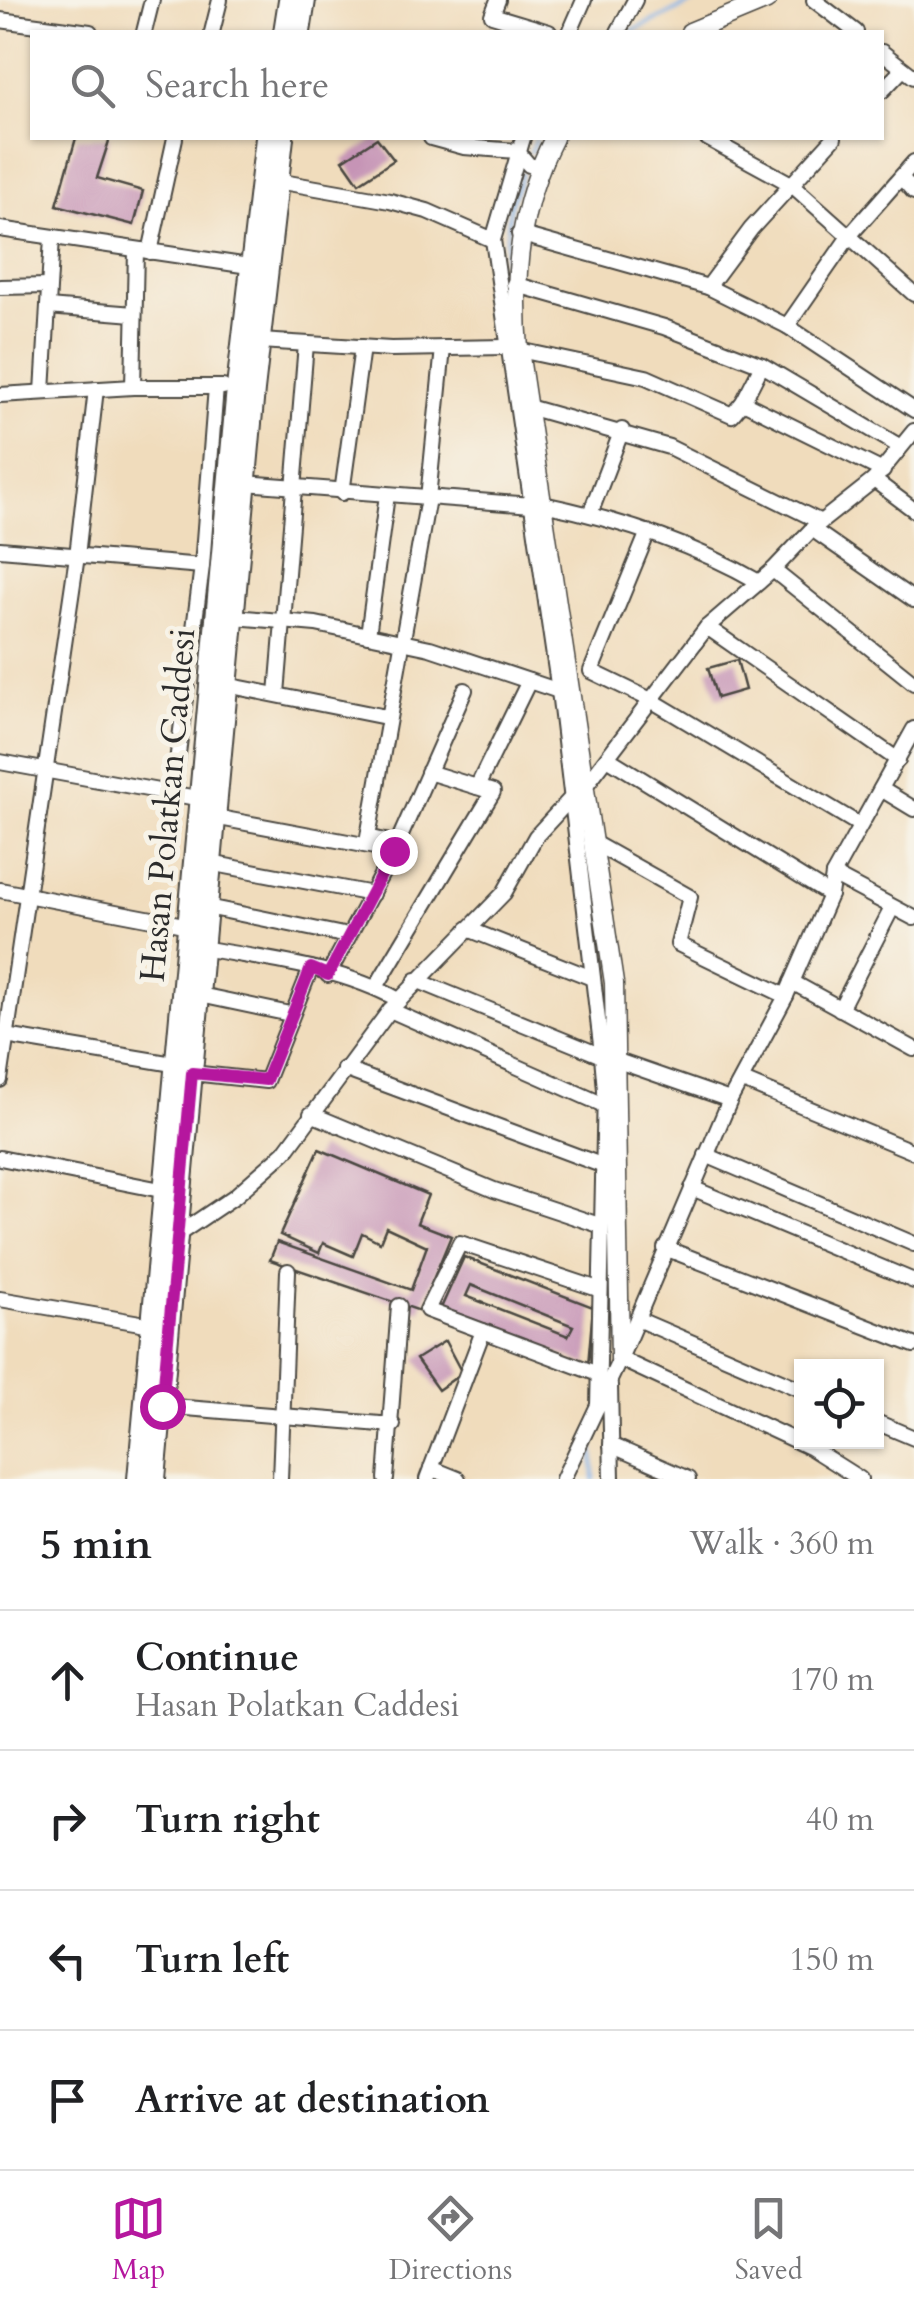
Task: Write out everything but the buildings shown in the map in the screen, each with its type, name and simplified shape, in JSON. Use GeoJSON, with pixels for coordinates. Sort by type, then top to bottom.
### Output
{"type":"FeatureCollection","features":[{"type":"Feature","properties":{"kind":"main road"},"geometry":{"type":"LineString","coordinates":[[284,30],[289,0]]}},
{"type":"Feature","properties":{"kind":"main road"},"geometry":{"type":"LineString","coordinates":[[300,30],[306,0]]}},
{"type":"Feature","properties":{"kind":"main road","name":"Hasan Polatkan Caddesi"},"geometry":{"type":"LineString","coordinates":[[138,1479],[166,1191],[200,995],[210,862],[208,808],[236,388],[266,140]]}},
{"type":"Feature","properties":{"kind":"main road","name":"Hasan Polatkan Caddesi"},"geometry":{"type":"LineString","coordinates":[[155,1479],[180,1233],[190,926],[226,685],[245,483],[236,388],[260,340],[283,140]]}},
{"type":"Feature","properties":{"kind":"street"},"geometry":{"type":"LineString","coordinates":[[144,30],[152,0]]}},
{"type":"Feature","properties":{"kind":"street"},"geometry":{"type":"LineString","coordinates":[[212,30],[220,0]]}},
{"type":"Feature","properties":{"kind":"street"},"geometry":{"type":"LineString","coordinates":[[498,0],[492,15],[542,30]]}},
{"type":"Feature","properties":{"kind":"street"},"geometry":{"type":"LineString","coordinates":[[571,30],[584,0]]}},
{"type":"Feature","properties":{"kind":"street"},"geometry":{"type":"LineString","coordinates":[[619,30],[635,0]]}},
{"type":"Feature","properties":{"kind":"street"},"geometry":{"type":"LineString","coordinates":[[691,30],[738,0]]}},
{"type":"Feature","properties":{"kind":"street"},"geometry":{"type":"LineString","coordinates":[[693,30],[767,0]]}},
{"type":"Feature","properties":{"kind":"street"},"geometry":{"type":"LineString","coordinates":[[814,0],[853,30]]}},
{"type":"Feature","properties":{"kind":"street"},"geometry":{"type":"LineString","coordinates":[[0,20],[75,30]]}},
{"type":"Feature","properties":{"kind":"street"},"geometry":{"type":"LineString","coordinates":[[884,54],[909,73],[884,90]]}},
{"type":"Feature","properties":{"kind":"street"},"geometry":{"type":"LineString","coordinates":[[133,387],[134,314],[143,251],[174,140]]}},
{"type":"Feature","properties":{"kind":"street"},"geometry":{"type":"LineString","coordinates":[[438,140],[464,147],[520,144]]}},
{"type":"Feature","properties":{"kind":"street"},"geometry":{"type":"LineString","coordinates":[[553,140],[520,234],[512,349],[528,408],[560,691],[579,791],[594,843],[614,983],[604,1105],[598,1289],[612,1479]]}},
{"type":"Feature","properties":{"kind":"street"},"geometry":{"type":"LineString","coordinates":[[713,140],[792,184],[914,294]]}},
{"type":"Feature","properties":{"kind":"street"},"geometry":{"type":"LineString","coordinates":[[708,287],[832,140]]}},
{"type":"Feature","properties":{"kind":"street"},"geometry":{"type":"LineString","coordinates":[[520,144],[529,165],[542,168]]}},
{"type":"Feature","properties":{"kind":"street"},"geometry":{"type":"LineString","coordinates":[[520,144],[493,240],[568,663],[592,978],[608,1058],[620,1359]]}},
{"type":"Feature","properties":{"kind":"street"},"geometry":{"type":"LineString","coordinates":[[787,326],[850,235],[914,162]]}},
{"type":"Feature","properties":{"kind":"street"},"geometry":{"type":"LineString","coordinates":[[901,177],[914,192]]}},
{"type":"Feature","properties":{"kind":"street"},"geometry":{"type":"LineString","coordinates":[[277,181],[408,206],[493,240]]}},
{"type":"Feature","properties":{"kind":"street"},"geometry":{"type":"LineString","coordinates":[[0,228],[249,266]]}},
{"type":"Feature","properties":{"kind":"street"},"geometry":{"type":"LineString","coordinates":[[520,234],[708,287],[787,326],[914,410]]}},
{"type":"Feature","properties":{"kind":"street"},"geometry":{"type":"LineString","coordinates":[[43,392],[52,237]]}},
{"type":"Feature","properties":{"kind":"street"},"geometry":{"type":"LineString","coordinates":[[180,1233],[235,1196],[286,1152],[394,1005],[504,893],[536,836],[609,759],[707,628],[817,526],[878,476],[910,437],[762,365],[664,327],[514,284]]}},
{"type":"Feature","properties":{"kind":"street"},"geometry":{"type":"LineString","coordinates":[[0,287],[49,286]]}},
{"type":"Feature","properties":{"kind":"street"},"geometry":{"type":"LineString","coordinates":[[48,307],[134,314]]}},
{"type":"Feature","properties":{"kind":"street"},"geometry":{"type":"LineString","coordinates":[[260,340],[362,348],[512,349],[646,377],[732,415],[762,365]]}},
{"type":"Feature","properties":{"kind":"street"},"geometry":{"type":"LineString","coordinates":[[276,694],[306,344]]}},
{"type":"Feature","properties":{"kind":"street"},"geometry":{"type":"LineString","coordinates":[[342,493],[362,348]]}},
{"type":"Feature","properties":{"kind":"street"},"geometry":{"type":"LineString","coordinates":[[396,848],[368,837],[386,717],[428,498],[444,348]]}},
{"type":"Feature","properties":{"kind":"street"},"geometry":{"type":"LineString","coordinates":[[0,1080],[78,556],[96,388]]}},
{"type":"Feature","properties":{"kind":"street"},"geometry":{"type":"LineString","coordinates":[[0,395],[96,388],[236,388],[202,566],[174,793]]}},
{"type":"Feature","properties":{"kind":"street"},"geometry":{"type":"LineString","coordinates":[[743,402],[878,476],[914,510]]}},
{"type":"Feature","properties":{"kind":"street"},"geometry":{"type":"LineString","coordinates":[[528,408],[622,430],[669,447],[817,526],[914,600]]}},
{"type":"Feature","properties":{"kind":"street"},"geometry":{"type":"LineString","coordinates":[[590,514],[622,430]]}},
{"type":"Feature","properties":{"kind":"street"},"geometry":{"type":"LineString","coordinates":[[245,483],[537,505],[590,514],[714,556],[760,582]]}},
{"type":"Feature","properties":{"kind":"street"},"geometry":{"type":"LineString","coordinates":[[368,635],[388,495]]}},
{"type":"Feature","properties":{"kind":"street"},"geometry":{"type":"LineString","coordinates":[[591,672],[648,532]]}},
{"type":"Feature","properties":{"kind":"street"},"geometry":{"type":"LineString","coordinates":[[0,549],[202,566]]}},
{"type":"Feature","properties":{"kind":"street"},"geometry":{"type":"LineString","coordinates":[[773,570],[914,682]]}},
{"type":"Feature","properties":{"kind":"street"},"geometry":{"type":"LineString","coordinates":[[234,617],[402,642],[560,691]]}},
{"type":"Feature","properties":{"kind":"street"},"geometry":{"type":"LineString","coordinates":[[707,628],[898,760]]}},
{"type":"Feature","properties":{"kind":"street"},"geometry":{"type":"LineString","coordinates":[[568,663],[650,700],[858,824]]}},
{"type":"Feature","properties":{"kind":"street"},"geometry":{"type":"LineString","coordinates":[[477,787],[529,681]]}},
{"type":"Feature","properties":{"kind":"street"},"geometry":{"type":"LineString","coordinates":[[226,685],[386,717]]}},
{"type":"Feature","properties":{"kind":"street"},"geometry":{"type":"LineString","coordinates":[[328,975],[396,848],[465,690]]}},
{"type":"Feature","properties":{"kind":"street"},"geometry":{"type":"LineString","coordinates":[[563,1479],[598,1406],[604,1377],[620,1359],[730,1100],[789,989],[830,895],[833,875],[914,728]]}},
{"type":"Feature","properties":{"kind":"street"},"geometry":{"type":"LineString","coordinates":[[609,759],[830,895]]}},
{"type":"Feature","properties":{"kind":"street"},"geometry":{"type":"LineString","coordinates":[[0,762],[174,793],[208,808],[396,848]]}},
{"type":"Feature","properties":{"kind":"street"},"geometry":{"type":"LineString","coordinates":[[376,987],[493,792],[428,772]]}},
{"type":"Feature","properties":{"kind":"street"},"geometry":{"type":"LineString","coordinates":[[881,789],[914,808]]}},
{"type":"Feature","properties":{"kind":"street"},"geometry":{"type":"LineString","coordinates":[[594,843],[690,897],[678,944],[840,1008],[914,1049]]}},
{"type":"Feature","properties":{"kind":"street"},"geometry":{"type":"LineString","coordinates":[[210,862],[372,894]]}},
{"type":"Feature","properties":{"kind":"street"},"geometry":{"type":"LineString","coordinates":[[833,875],[914,918]]}},
{"type":"Feature","properties":{"kind":"street"},"geometry":{"type":"LineString","coordinates":[[0,890],[190,926]]}},
{"type":"Feature","properties":{"kind":"street"},"geometry":{"type":"LineString","coordinates":[[207,907],[348,936]]}},
{"type":"Feature","properties":{"kind":"street"},"geometry":{"type":"LineString","coordinates":[[840,1008],[892,908]]}},
{"type":"Feature","properties":{"kind":"street"},"geometry":{"type":"LineString","coordinates":[[468,929],[592,978]]}},
{"type":"Feature","properties":{"kind":"street"},"geometry":{"type":"LineString","coordinates":[[202,948],[311,968],[376,987],[394,1005],[604,1105]]}},
{"type":"Feature","properties":{"kind":"street"},"geometry":{"type":"LineString","coordinates":[[6,1036],[266,1080],[311,968]]}},
{"type":"Feature","properties":{"kind":"street"},"geometry":{"type":"LineString","coordinates":[[416,980],[608,1058],[730,1100]]}},
{"type":"Feature","properties":{"kind":"street"},"geometry":{"type":"LineString","coordinates":[[200,995],[290,1014]]}},
{"type":"Feature","properties":{"kind":"street"},"geometry":{"type":"LineString","coordinates":[[344,1069],[601,1166]]}},
{"type":"Feature","properties":{"kind":"street"},"geometry":{"type":"LineString","coordinates":[[743,1081],[914,1152]]}},
{"type":"Feature","properties":{"kind":"street"},"geometry":{"type":"LineString","coordinates":[[311,1114],[494,1190],[599,1225]]}},
{"type":"Feature","properties":{"kind":"street"},"geometry":{"type":"LineString","coordinates":[[706,1155],[914,1244]]}},
{"type":"Feature","properties":{"kind":"street"},"geometry":{"type":"LineString","coordinates":[[0,1158],[166,1191]]}},
{"type":"Feature","properties":{"kind":"street"},"geometry":{"type":"LineString","coordinates":[[692,1188],[914,1281]]}},
{"type":"Feature","properties":{"kind":"street"},"geometry":{"type":"LineString","coordinates":[[598,1289],[460,1243],[427,1310],[604,1377]]}},
{"type":"Feature","properties":{"kind":"street"},"geometry":{"type":"LineString","coordinates":[[665,1248],[914,1345]]}},
{"type":"Feature","properties":{"kind":"street"},"geometry":{"type":"LineString","coordinates":[[280,1479],[288,1271]]}},
{"type":"Feature","properties":{"kind":"street"},"geometry":{"type":"LineString","coordinates":[[0,1299],[152,1326]]}},
{"type":"Feature","properties":{"kind":"street"},"geometry":{"type":"LineString","coordinates":[[386,1479],[399,1306]]}},
{"type":"Feature","properties":{"kind":"street"},"geometry":{"type":"LineString","coordinates":[[637,1319],[794,1387]]}},
{"type":"Feature","properties":{"kind":"street"},"geometry":{"type":"LineString","coordinates":[[458,1479],[429,1473],[484,1332]]}},
{"type":"Feature","properties":{"kind":"street"},"geometry":{"type":"LineString","coordinates":[[620,1359],[811,1448],[860,1479]]}},
{"type":"Feature","properties":{"kind":"street"},"geometry":{"type":"LineString","coordinates":[[162,1406],[393,1425]]}},
{"type":"Feature","properties":{"kind":"street"},"geometry":{"type":"LineString","coordinates":[[884,1425],[914,1438]]}},
{"type":"Feature","properties":{"kind":"street"},"geometry":{"type":"LineString","coordinates":[[612,1445],[688,1479]]}},
{"type":"Feature","properties":{"kind":"waterway"},"geometry":{"type":"LineString","coordinates":[[634,30],[698,0]]}},
{"type":"Feature","properties":{"kind":"waterway"},"geometry":{"type":"LineString","coordinates":[[531,152],[535,140]]}},
{"type":"Feature","properties":{"kind":"waterway"},"geometry":{"type":"LineString","coordinates":[[504,268],[510,206],[522,173]]}},
{"type":"Feature","properties":{"kind":"waterway"},"geometry":{"type":"LineString","coordinates":[[593,1449],[594,1479]]}},
{"type":"Feature","properties":{"kind":"route"},"geometry":{"type":"LineString","coordinates":[[162,1406],[192,1073],[266,1080],[311,968],[328,975],[394,851]]}}]}
